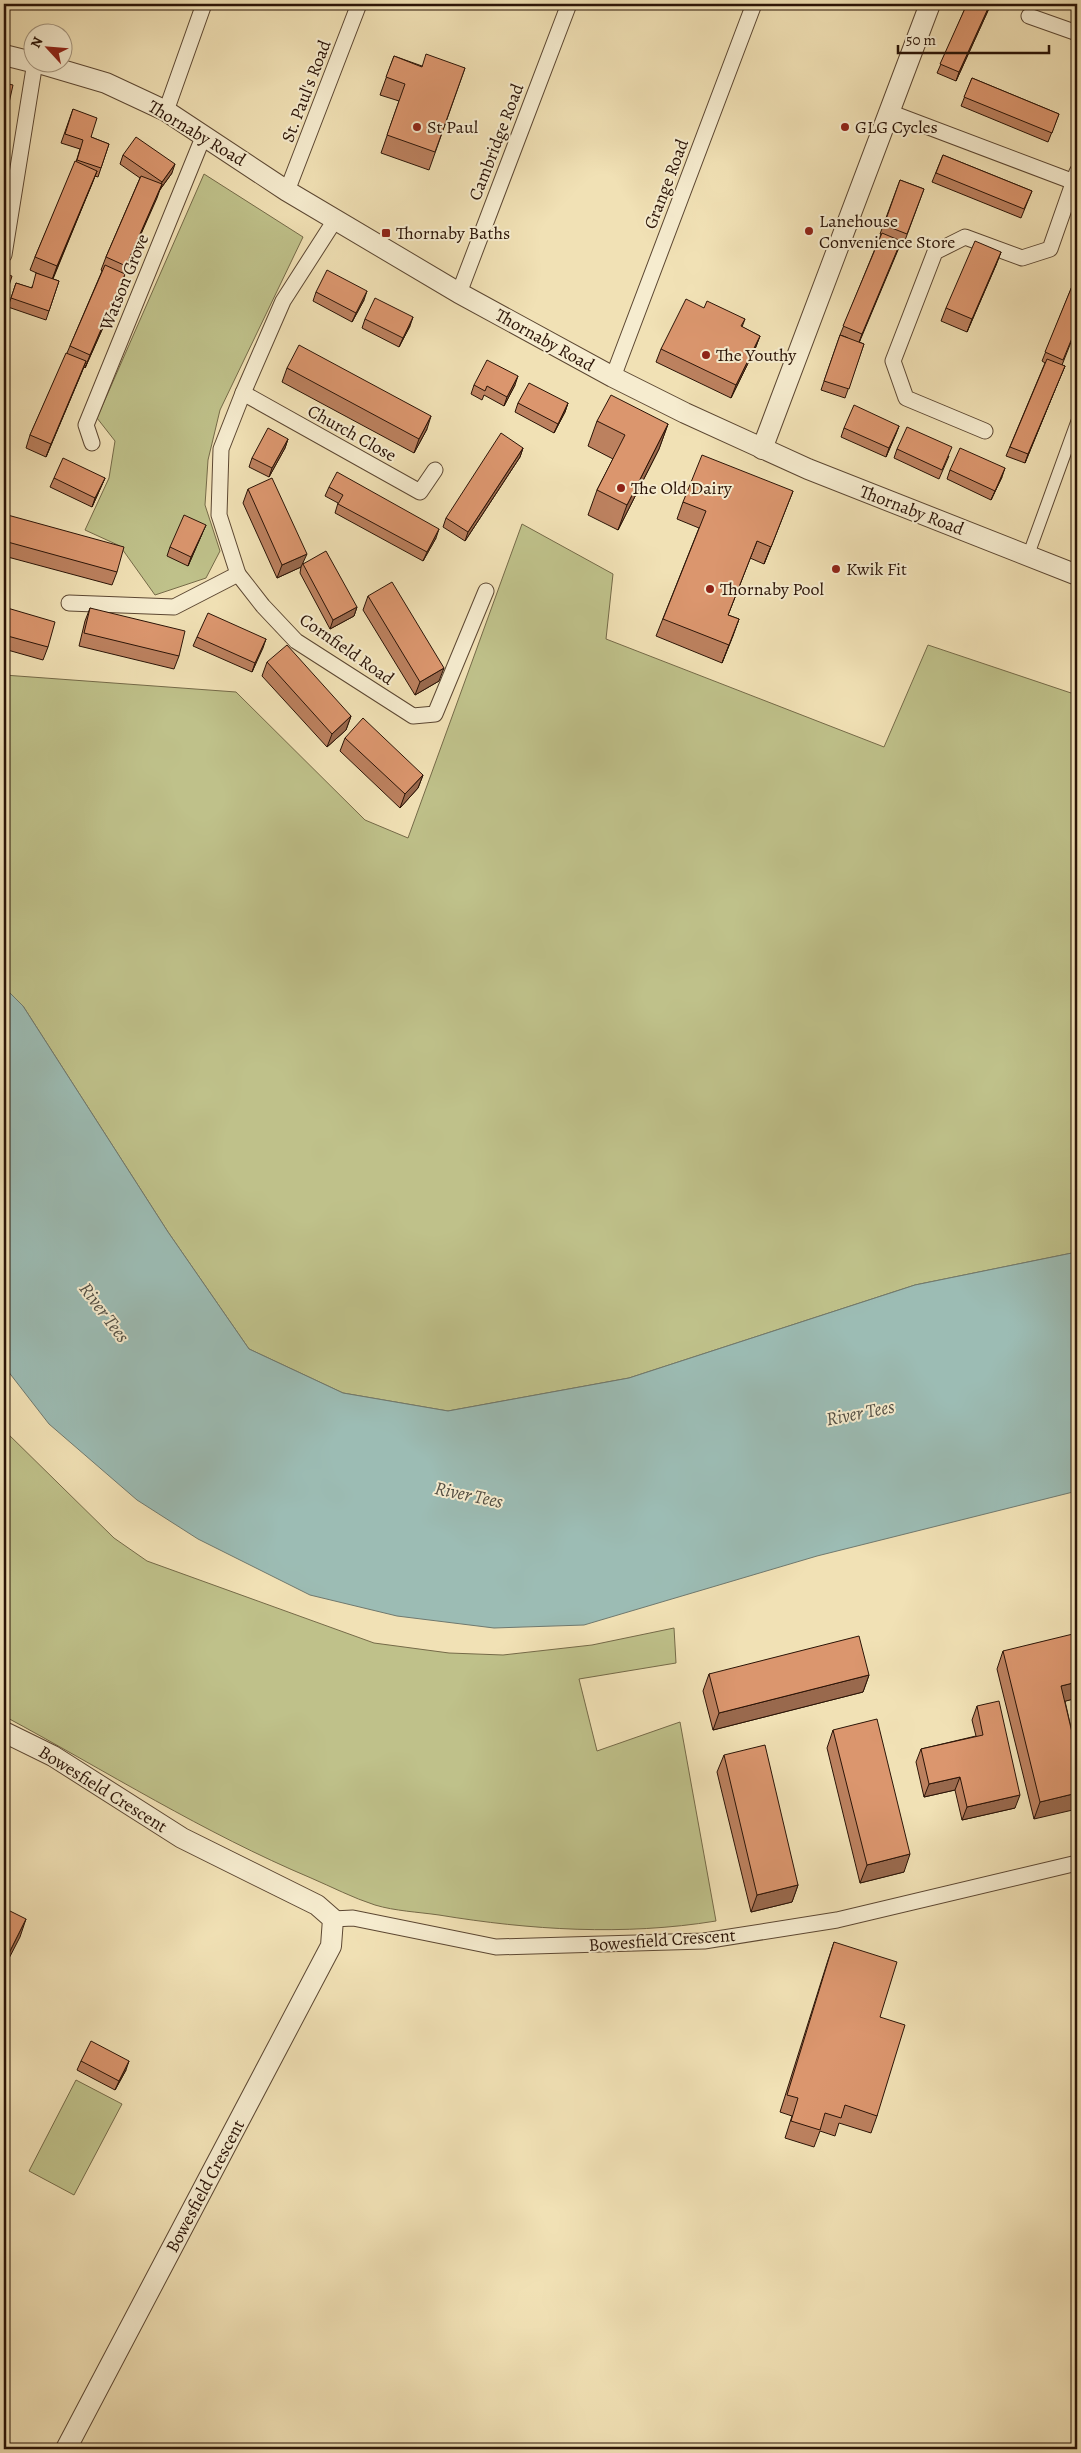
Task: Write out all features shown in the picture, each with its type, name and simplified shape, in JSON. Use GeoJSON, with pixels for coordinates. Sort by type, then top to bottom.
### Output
{"type":"FeatureCollection","features":[{"type":"Feature","properties":{"kind":"street"},"geometry":{"type":"LineString","coordinates":[[166,111],[204,4]]}},
{"type":"Feature","properties":{"kind":"street","name":"St. Paul's Road"},"geometry":{"type":"LineString","coordinates":[[287,191],[359,4]]}},
{"type":"Feature","properties":{"kind":"street","name":"Cambridge Road"},"geometry":{"type":"LineString","coordinates":[[459,293],[569,4]]}},
{"type":"Feature","properties":{"kind":"street","name":"Grange Road"},"geometry":{"type":"LineString","coordinates":[[613,377],[754,4]]}},
{"type":"Feature","properties":{"kind":"street"},"geometry":{"type":"LineString","coordinates":[[762,449],[930,4]]}},
{"type":"Feature","properties":{"kind":"street"},"geometry":{"type":"LineString","coordinates":[[1029,16],[1077,33]]}},
{"type":"Feature","properties":{"kind":"street","name":"Thornaby Road"},"geometry":{"type":"LineString","coordinates":[[4,55],[22,59]]}},
{"type":"Feature","properties":{"kind":"street"},"geometry":{"type":"LineString","coordinates":[[4,254],[32,72]]}},
{"type":"Feature","properties":{"kind":"street","name":"Thornaby Road"},"geometry":{"type":"LineString","coordinates":[[68,72],[106,83],[166,111],[334,220],[459,293],[613,377],[762,449],[808,469],[1077,575]]}},
{"type":"Feature","properties":{"kind":"street"},"geometry":{"type":"LineString","coordinates":[[889,112],[1075,177],[1050,249],[1022,258],[965,237],[935,252],[894,361],[906,398],[985,431]]}},
{"type":"Feature","properties":{"kind":"street","name":"Watson Grove"},"geometry":{"type":"LineString","coordinates":[[92,443],[86,425],[204,135]]}},
{"type":"Feature","properties":{"kind":"street","name":"Cornfield Road"},"geometry":{"type":"LineString","coordinates":[[334,220],[283,301],[243,393],[221,450],[219,515],[238,574],[262,606],[296,641],[412,716],[436,714],[486,591]]}},
{"type":"Feature","properties":{"kind":"street","name":"Church Close"},"geometry":{"type":"LineString","coordinates":[[243,393],[420,492],[435,470]]}},
{"type":"Feature","properties":{"kind":"street"},"geometry":{"type":"LineString","coordinates":[[1028,556],[1077,421]]}},
{"type":"Feature","properties":{"kind":"street"},"geometry":{"type":"LineString","coordinates":[[70,603],[174,607],[238,574]]}},
{"type":"Feature","properties":{"kind":"street","name":"Bowesfield Crescent"},"geometry":{"type":"LineString","coordinates":[[4,1732],[53,1756],[182,1838],[317,1905],[332,1919],[352,1918],[496,1947],[704,1941],[837,1920],[1077,1863]]}},
{"type":"Feature","properties":{"kind":"street","name":"Bowesfield Crescent"},"geometry":{"type":"LineString","coordinates":[[66,2449],[331,1946],[332,1919]]}},
{"type":"Feature","properties":{"kind":"green space"},"geometry":{"type":"Polygon","coordinates":[[[204,174],[303,237],[220,410],[208,460],[205,505],[220,551],[206,578],[155,595],[120,546],[85,530],[109,478],[115,441],[97,418],[204,174]]]}},
{"type":"Feature","properties":{"kind":"green space"},"geometry":{"type":"Polygon","coordinates":[[[522,524],[613,574],[606,639],[884,747],[928,645],[1077,695],[1077,1252],[915,1285],[629,1378],[448,1411],[343,1393],[249,1349],[168,1232],[23,1006],[4,987],[4,675],[236,692],[365,820],[408,838],[522,524]]]}},
{"type":"Feature","properties":{"kind":"green space"},"geometry":{"type":"Polygon","coordinates":[[[4,1430],[114,1538],[147,1561],[374,1643],[449,1653],[503,1655],[592,1645],[674,1628],[676,1663],[579,1679],[597,1751],[680,1722],[716,1921],[647,1928],[577,1929],[508,1924],[399,1910],[375,1905],[232,1841],[4,1716],[4,1430]]]}},
{"type":"Feature","properties":{"kind":"green space"},"geometry":{"type":"Polygon","coordinates":[[[76,2080],[122,2104],[74,2195],[29,2171],[76,2080]]]}},
{"type":"Feature","properties":{"kind":"water","name":"River Tees"},"geometry":{"type":"Polygon","coordinates":[[[4,987],[23,1006],[168,1232],[249,1349],[343,1393],[448,1411],[629,1378],[915,1285],[1077,1252],[1077,1491],[817,1556],[584,1625],[494,1628],[397,1616],[310,1595],[198,1539],[137,1500],[49,1424],[4,1366],[4,987]]]}},
{"type":"Feature","properties":{"kind":"building"},"geometry":{"type":"Polygon","coordinates":[[[967,4],[990,4],[959,72],[940,64],[967,4]]]}},
{"type":"Feature","properties":{"kind":"building","name":"St Paul"},"geometry":{"type":"Polygon","coordinates":[[[426,54],[465,68],[435,152],[387,135],[405,84],[386,77],[394,56],[422,67],[426,54]]]}},
{"type":"Feature","properties":{"kind":"building"},"geometry":{"type":"Polygon","coordinates":[[[972,78],[1059,114],[1052,133],[964,97],[972,78]]]}},
{"type":"Feature","properties":{"kind":"building"},"geometry":{"type":"Polygon","coordinates":[[[4,83],[13,85],[7,112],[4,111],[4,83]]]}},
{"type":"Feature","properties":{"kind":"building"},"geometry":{"type":"Polygon","coordinates":[[[73,109],[97,118],[91,137],[109,144],[101,168],[77,160],[83,140],[65,134],[73,109]]]}},
{"type":"Feature","properties":{"kind":"building"},"geometry":{"type":"Polygon","coordinates":[[[136,137],[175,164],[162,182],[123,155],[136,137]]]}},
{"type":"Feature","properties":{"kind":"building"},"geometry":{"type":"Polygon","coordinates":[[[943,155],[1032,191],[1024,209],[936,173],[943,155]]]}},
{"type":"Feature","properties":{"kind":"building"},"geometry":{"type":"Polygon","coordinates":[[[75,161],[97,171],[57,266],[35,257],[75,161]]]}},
{"type":"Feature","properties":{"kind":"building"},"geometry":{"type":"Polygon","coordinates":[[[141,176],[162,184],[126,266],[106,257],[141,176]]]}},
{"type":"Feature","properties":{"kind":"building"},"geometry":{"type":"Polygon","coordinates":[[[900,180],[924,189],[907,234],[884,225],[900,180]]]}},
{"type":"Feature","properties":{"kind":"building"},"geometry":{"type":"Polygon","coordinates":[[[882,233],[901,241],[862,334],[843,326],[882,233]]]}},
{"type":"Feature","properties":{"kind":"building"},"geometry":{"type":"Polygon","coordinates":[[[975,241],[1001,252],[972,319],[946,308],[975,241]]]}},
{"type":"Feature","properties":{"kind":"building"},"geometry":{"type":"Polygon","coordinates":[[[105,265],[125,274],[90,355],[70,346],[105,265]]]}},
{"type":"Feature","properties":{"kind":"building"},"geometry":{"type":"Polygon","coordinates":[[[327,270],[367,291],[356,313],[316,292],[327,270]]]}},
{"type":"Feature","properties":{"kind":"building"},"geometry":{"type":"Polygon","coordinates":[[[36,273],[59,281],[49,311],[11,298],[16,283],[32,288],[36,273]]]}},
{"type":"Feature","properties":{"kind":"building"},"geometry":{"type":"Polygon","coordinates":[[[4,274],[12,276],[4,302],[4,274]]]}},
{"type":"Feature","properties":{"kind":"building"},"geometry":{"type":"Polygon","coordinates":[[[1077,274],[1077,326],[1063,360],[1045,352],[1077,274]]]}},
{"type":"Feature","properties":{"kind":"building"},"geometry":{"type":"Polygon","coordinates":[[[375,298],[413,317],[403,338],[365,319],[375,298]]]}},
{"type":"Feature","properties":{"kind":"building","name":"The Youthy"},"geometry":{"type":"Polygon","coordinates":[[[686,299],[704,308],[707,301],[745,319],[741,326],[760,336],[736,385],[661,349],[686,299]]]}},
{"type":"Feature","properties":{"kind":"building"},"geometry":{"type":"Polygon","coordinates":[[[840,335],[864,344],[849,389],[824,381],[840,335]]]}},
{"type":"Feature","properties":{"kind":"building"},"geometry":{"type":"Polygon","coordinates":[[[299,345],[431,416],[419,439],[287,368],[299,345]]]}},
{"type":"Feature","properties":{"kind":"building"},"geometry":{"type":"Polygon","coordinates":[[[66,353],[86,361],[51,444],[30,435],[66,353]]]}},
{"type":"Feature","properties":{"kind":"building"},"geometry":{"type":"Polygon","coordinates":[[[1047,359],[1065,366],[1028,454],[1010,447],[1047,359]]]}},
{"type":"Feature","properties":{"kind":"building"},"geometry":{"type":"Polygon","coordinates":[[[487,360],[518,376],[507,397],[487,386],[485,391],[474,385],[487,360]]]}},
{"type":"Feature","properties":{"kind":"building"},"geometry":{"type":"Polygon","coordinates":[[[529,383],[568,403],[558,424],[518,403],[529,383]]]}},
{"type":"Feature","properties":{"kind":"building"},"geometry":{"type":"Polygon","coordinates":[[[611,395],[668,424],[627,505],[597,490],[625,435],[597,421],[611,395]]]}},
{"type":"Feature","properties":{"kind":"building"},"geometry":{"type":"Polygon","coordinates":[[[854,405],[899,426],[889,448],[844,428],[854,405]]]}},
{"type":"Feature","properties":{"kind":"building"},"geometry":{"type":"Polygon","coordinates":[[[907,427],[952,447],[942,470],[897,449],[907,427]]]}},
{"type":"Feature","properties":{"kind":"building"},"geometry":{"type":"Polygon","coordinates":[[[268,428],[288,439],[272,468],[252,458],[268,428]]]}},
{"type":"Feature","properties":{"kind":"building"},"geometry":{"type":"Polygon","coordinates":[[[501,433],[523,448],[468,532],[446,518],[501,433]]]}},
{"type":"Feature","properties":{"kind":"building"},"geometry":{"type":"Polygon","coordinates":[[[960,448],[1005,468],[995,491],[950,470],[960,448]]]}},
{"type":"Feature","properties":{"kind":"building","name":"Thornaby Pool"},"geometry":{"type":"Polygon","coordinates":[[[702,455],[793,491],[771,547],[757,541],[728,615],[739,619],[729,645],[663,619],[706,511],[683,502],[702,455]]]}},
{"type":"Feature","properties":{"kind":"building"},"geometry":{"type":"Polygon","coordinates":[[[63,458],[105,478],[95,498],[54,478],[63,458]]]}},
{"type":"Feature","properties":{"kind":"building"},"geometry":{"type":"Polygon","coordinates":[[[337,472],[439,529],[427,552],[338,504],[343,495],[329,487],[337,472]]]}},
{"type":"Feature","properties":{"kind":"building"},"geometry":{"type":"Polygon","coordinates":[[[272,478],[307,554],[282,565],[248,489],[272,478]]]}},
{"type":"Feature","properties":{"kind":"building"},"geometry":{"type":"Polygon","coordinates":[[[4,514],[124,547],[117,572],[4,541],[4,514]]]}},
{"type":"Feature","properties":{"kind":"building"},"geometry":{"type":"Polygon","coordinates":[[[184,515],[206,525],[191,557],[170,547],[184,515]]]}},
{"type":"Feature","properties":{"kind":"building"},"geometry":{"type":"Polygon","coordinates":[[[326,551],[357,607],[333,620],[303,564],[326,551]]]}},
{"type":"Feature","properties":{"kind":"building"},"geometry":{"type":"Polygon","coordinates":[[[392,582],[444,668],[420,682],[368,596],[392,582]]]}},
{"type":"Feature","properties":{"kind":"building"},"geometry":{"type":"Polygon","coordinates":[[[4,607],[55,622],[48,647],[4,635],[4,607]]]}},
{"type":"Feature","properties":{"kind":"building"},"geometry":{"type":"Polygon","coordinates":[[[90,608],[185,631],[179,656],[84,633],[90,608]]]}},
{"type":"Feature","properties":{"kind":"building"},"geometry":{"type":"Polygon","coordinates":[[[208,613],[266,639],[255,663],[197,637],[208,613]]]}},
{"type":"Feature","properties":{"kind":"building"},"geometry":{"type":"Polygon","coordinates":[[[287,645],[351,716],[332,734],[267,662],[287,645]]]}},
{"type":"Feature","properties":{"kind":"building"},"geometry":{"type":"Polygon","coordinates":[[[363,718],[423,775],[405,794],[345,738],[363,718]]]}},
{"type":"Feature","properties":{"kind":"building"},"geometry":{"type":"Polygon","coordinates":[[[1077,1633],[1077,1682],[1061,1686],[1074,1741],[1077,1741],[1077,1793],[1040,1802],[1003,1651],[1077,1633]]]}},
{"type":"Feature","properties":{"kind":"building"},"geometry":{"type":"Polygon","coordinates":[[[859,1636],[869,1675],[719,1713],[709,1674],[859,1636]]]}},
{"type":"Feature","properties":{"kind":"building"},"geometry":{"type":"Polygon","coordinates":[[[999,1701],[1020,1795],[967,1807],[960,1777],[929,1784],[921,1749],[983,1735],[977,1706],[999,1701]]]}},
{"type":"Feature","properties":{"kind":"building"},"geometry":{"type":"Polygon","coordinates":[[[877,1719],[910,1854],[867,1865],[833,1730],[877,1719]]]}},
{"type":"Feature","properties":{"kind":"building"},"geometry":{"type":"Polygon","coordinates":[[[765,1745],[798,1885],[757,1895],[724,1755],[765,1745]]]}},
{"type":"Feature","properties":{"kind":"building"},"geometry":{"type":"Polygon","coordinates":[[[4,1908],[26,1919],[4,1963],[4,1908]]]}},
{"type":"Feature","properties":{"kind":"building"},"geometry":{"type":"Polygon","coordinates":[[[834,1942],[897,1962],[880,2017],[905,2025],[877,2116],[845,2105],[841,2118],[825,2113],[820,2130],[791,2121],[798,2098],[787,2095],[834,1942]]]}},
{"type":"Feature","properties":{"kind":"building"},"geometry":{"type":"Polygon","coordinates":[[[91,2041],[129,2061],[119,2081],[81,2061],[91,2041]]]}},
{"type":"Feature","properties":{"kind":"place","name":"St Paul"},"geometry":{"type":"Point","coordinates":[417,127]}},
{"type":"Feature","properties":{"kind":"place","name":"GLG Cycles"},"geometry":{"type":"Point","coordinates":[845,127]}},
{"type":"Feature","properties":{"kind":"place","name":"Lanehouse Convenience Store"},"geometry":{"type":"Point","coordinates":[809,231]}},
{"type":"Feature","properties":{"kind":"place","name":"Thornaby Baths"},"geometry":{"type":"Point","coordinates":[386,233]}},
{"type":"Feature","properties":{"kind":"place","name":"The Youthy"},"geometry":{"type":"Point","coordinates":[706,355]}},
{"type":"Feature","properties":{"kind":"place","name":"The Old Dairy"},"geometry":{"type":"Point","coordinates":[621,488]}},
{"type":"Feature","properties":{"kind":"place","name":"Kwik Fit"},"geometry":{"type":"Point","coordinates":[836,569]}},
{"type":"Feature","properties":{"kind":"place","name":"Thornaby Pool"},"geometry":{"type":"Point","coordinates":[710,589]}}]}
